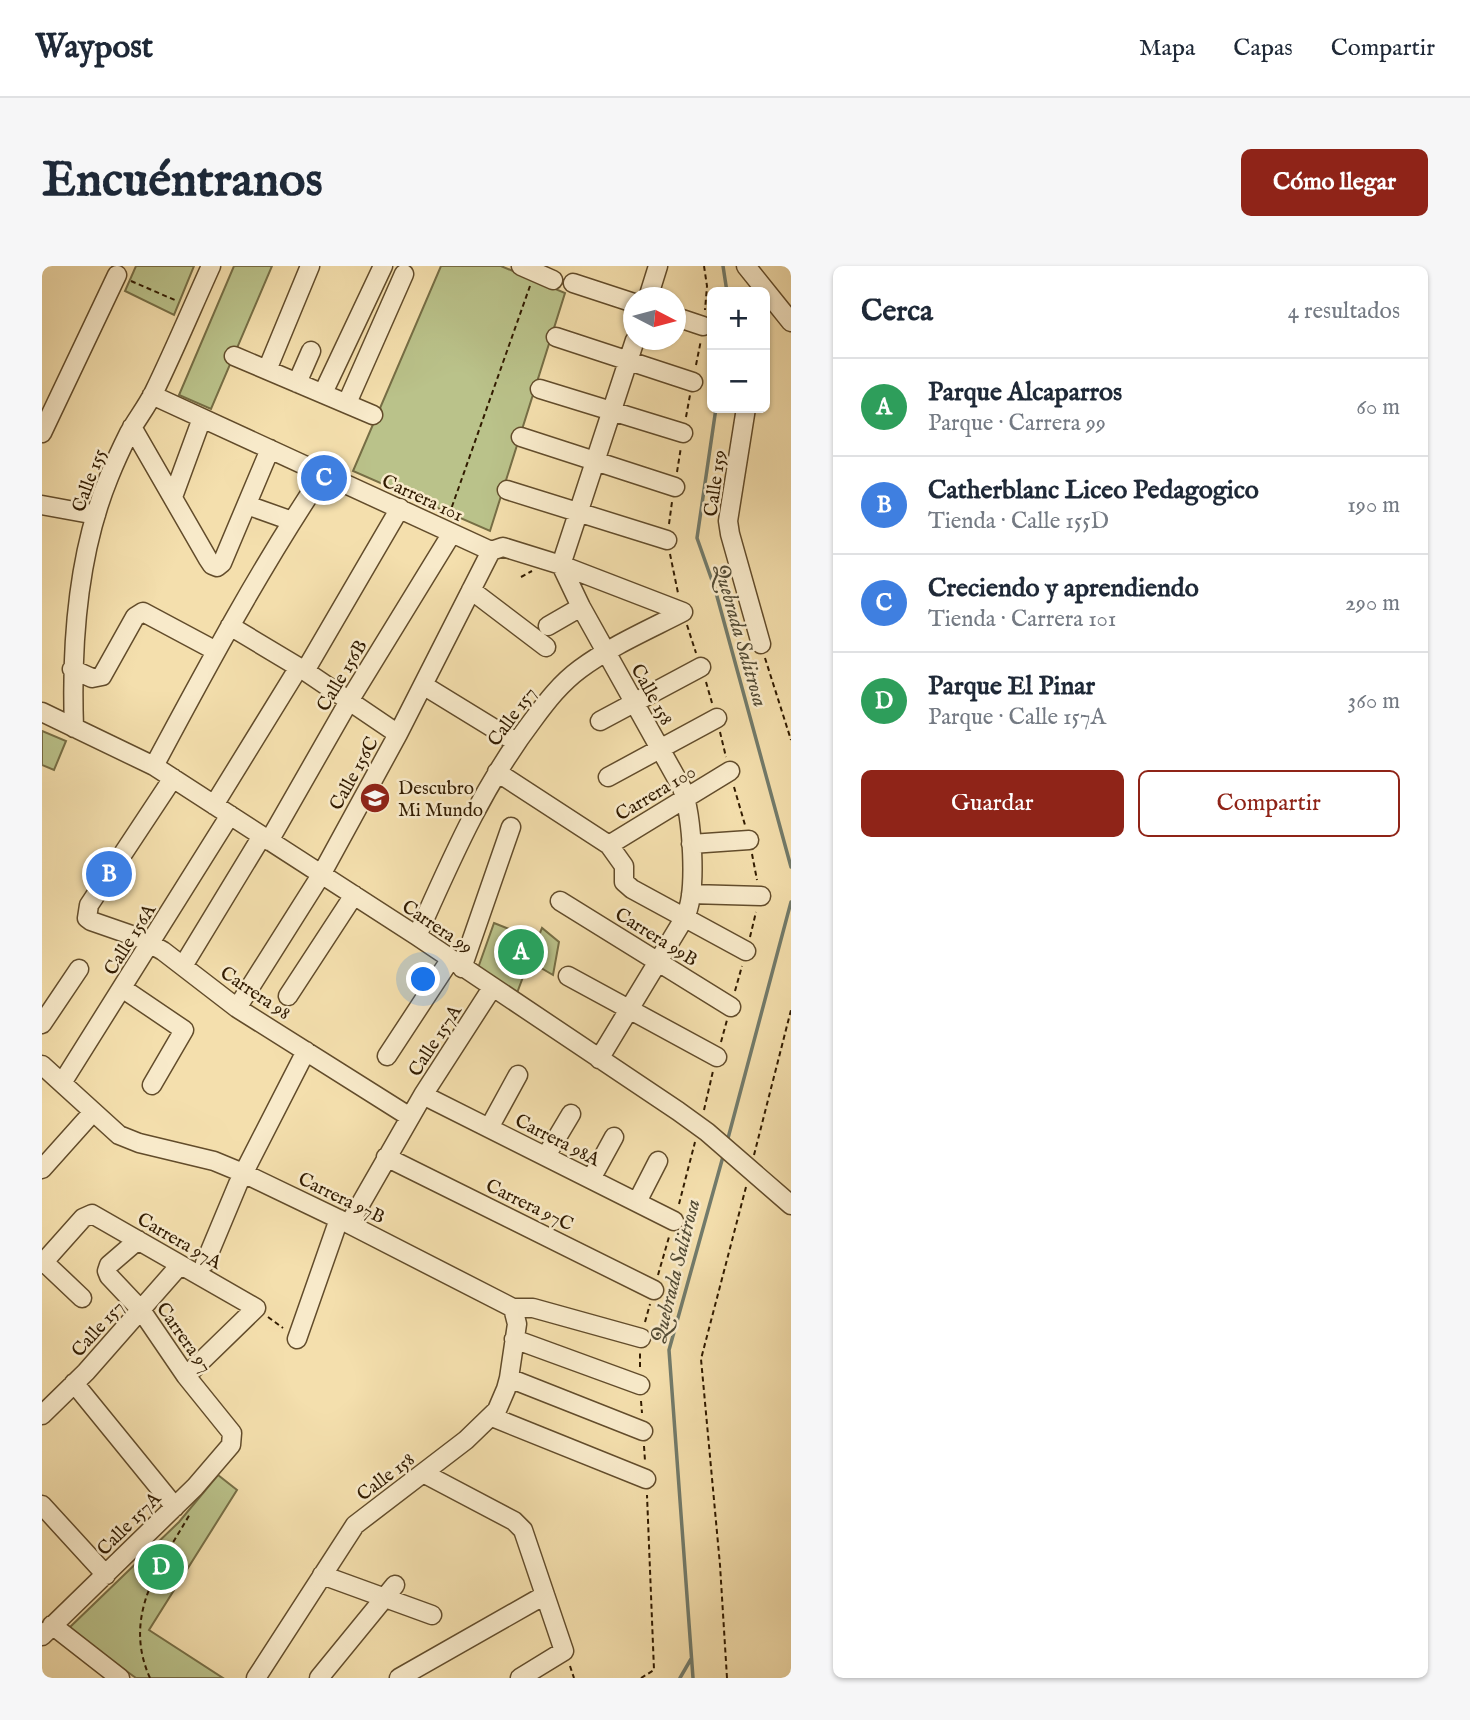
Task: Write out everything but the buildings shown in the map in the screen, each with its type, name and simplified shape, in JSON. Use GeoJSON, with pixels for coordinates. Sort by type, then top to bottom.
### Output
{"type":"FeatureCollection","features":[{"type":"Feature","properties":{"kind":"street","name":"Calle 155"},"geometry":{"type":"LineString","coordinates":[[74,728],[72,669],[84,562],[96,515],[108,478],[132,427],[152,395],[211,266]]}},
{"type":"Feature","properties":{"kind":"street"},"geometry":{"type":"LineString","coordinates":[[267,370],[310,266]]}},
{"type":"Feature","properties":{"kind":"street"},"geometry":{"type":"LineString","coordinates":[[323,393],[383,266]]}},
{"type":"Feature","properties":{"kind":"street"},"geometry":{"type":"LineString","coordinates":[[651,287],[658,266]]}},
{"type":"Feature","properties":{"kind":"street"},"geometry":{"type":"LineString","coordinates":[[746,266],[758,287]]}},
{"type":"Feature","properties":{"kind":"street"},"geometry":{"type":"LineString","coordinates":[[528,269],[553,280]]}},
{"type":"Feature","properties":{"kind":"street"},"geometry":{"type":"LineString","coordinates":[[347,403],[404,274]]}},
{"type":"Feature","properties":{"kind":"street"},"geometry":{"type":"LineString","coordinates":[[43,429],[117,275]]}},
{"type":"Feature","properties":{"kind":"street"},"geometry":{"type":"LineString","coordinates":[[573,283],[623,299]]}},
{"type":"Feature","properties":{"kind":"street"},"geometry":{"type":"LineString","coordinates":[[770,306],[791,322]]}},
{"type":"Feature","properties":{"kind":"street"},"geometry":{"type":"LineString","coordinates":[[686,320],[703,326]]}},
{"type":"Feature","properties":{"kind":"street"},"geometry":{"type":"LineString","coordinates":[[556,337],[693,382]]}},
{"type":"Feature","properties":{"kind":"street"},"geometry":{"type":"LineString","coordinates":[[561,565],[632,350]]}},
{"type":"Feature","properties":{"kind":"street"},"geometry":{"type":"LineString","coordinates":[[297,383],[311,351]]}},
{"type":"Feature","properties":{"kind":"street"},"geometry":{"type":"LineString","coordinates":[[234,356],[373,415]]}},
{"type":"Feature","properties":{"kind":"street"},"geometry":{"type":"LineString","coordinates":[[541,389],[683,433]]}},
{"type":"Feature","properties":{"kind":"street","name":"Carrera 101"},"geometry":{"type":"LineString","coordinates":[[152,395],[491,551],[503,547],[561,565],[682,612]]}},
{"type":"Feature","properties":{"kind":"street","name":"Calle 159"},"geometry":{"type":"LineString","coordinates":[[745,413],[728,521],[761,644]]}},
{"type":"Feature","properties":{"kind":"street"},"geometry":{"type":"LineString","coordinates":[[173,497],[202,418]]}},
{"type":"Feature","properties":{"kind":"street"},"geometry":{"type":"LineString","coordinates":[[132,427],[208,559],[212,565],[218,567],[270,449]]}},
{"type":"Feature","properties":{"kind":"street"},"geometry":{"type":"LineString","coordinates":[[521,437],[675,487]]}},
{"type":"Feature","properties":{"kind":"street"},"geometry":{"type":"LineString","coordinates":[[154,766],[230,626],[323,474]]}},
{"type":"Feature","properties":{"kind":"street"},"geometry":{"type":"LineString","coordinates":[[507,490],[667,540]]}},
{"type":"Feature","properties":{"kind":"street"},"geometry":{"type":"LineString","coordinates":[[42,505],[96,515]]}},
{"type":"Feature","properties":{"kind":"street"},"geometry":{"type":"LineString","coordinates":[[247,505],[292,521]]}},
{"type":"Feature","properties":{"kind":"street"},"geometry":{"type":"LineString","coordinates":[[214,805],[302,669],[400,508]]}},
{"type":"Feature","properties":{"kind":"street","name":"Calle 156B"},"geometry":{"type":"LineString","coordinates":[[183,966],[265,839],[448,531]]}},
{"type":"Feature","properties":{"kind":"street","name":"Calle 156C"},"geometry":{"type":"LineString","coordinates":[[237,1007],[321,875],[398,734],[491,551]]}},
{"type":"Feature","properties":{"kind":"street","name":"Calle 158"},"geometry":{"type":"LineString","coordinates":[[561,565],[689,807],[689,909],[599,1059]]}},
{"type":"Feature","properties":{"kind":"street"},"geometry":{"type":"LineString","coordinates":[[471,590],[546,647]]}},
{"type":"Feature","properties":{"kind":"street"},"geometry":{"type":"LineString","coordinates":[[548,626],[581,607]]}},
{"type":"Feature","properties":{"kind":"street"},"geometry":{"type":"LineString","coordinates":[[72,669],[92,678],[103,677],[135,617],[143,611],[216,651]]}},
{"type":"Feature","properties":{"kind":"street","name":"Calle 157"},"geometry":{"type":"LineString","coordinates":[[417,936],[472,815],[516,742],[552,694],[578,670],[606,652],[682,612]]}},
{"type":"Feature","properties":{"kind":"street"},"geometry":{"type":"LineString","coordinates":[[230,626],[302,669],[398,734]]}},
{"type":"Feature","properties":{"kind":"street"},"geometry":{"type":"LineString","coordinates":[[600,721],[701,667]]}},
{"type":"Feature","properties":{"kind":"street"},"geometry":{"type":"LineString","coordinates":[[423,685],[516,742]]}},
{"type":"Feature","properties":{"kind":"street","name":"Carrera 99"},"geometry":{"type":"LineString","coordinates":[[42,712],[154,766],[417,936],[707,1132],[791,1205]]}},
{"type":"Feature","properties":{"kind":"street"},"geometry":{"type":"LineString","coordinates":[[607,777],[716,719]]}},
{"type":"Feature","properties":{"kind":"street","name":"Carrera 100"},"geometry":{"type":"LineString","coordinates":[[497,772],[609,845],[730,771]]}},
{"type":"Feature","properties":{"kind":"street","name":"Carrera 98"},"geometry":{"type":"LineString","coordinates":[[173,778],[89,905],[87,918],[150,944],[237,1007],[410,1118]]}},
{"type":"Feature","properties":{"kind":"street","name":"Calle 156A"},"geometry":{"type":"LineString","coordinates":[[61,1083],[230,816]]}},
{"type":"Feature","properties":{"kind":"street"},"geometry":{"type":"LineString","coordinates":[[387,1056],[456,964],[511,827]]}},
{"type":"Feature","properties":{"kind":"street"},"geometry":{"type":"LineString","coordinates":[[691,844],[749,839]]}},
{"type":"Feature","properties":{"kind":"street"},"geometry":{"type":"LineString","coordinates":[[609,845],[624,866],[624,882],[746,951]]}},
{"type":"Feature","properties":{"kind":"street"},"geometry":{"type":"LineString","coordinates":[[691,894],[761,896]]}},
{"type":"Feature","properties":{"kind":"street"},"geometry":{"type":"LineString","coordinates":[[288,996],[354,895]]}},
{"type":"Feature","properties":{"kind":"street","name":"Carrera 99B"},"geometry":{"type":"LineString","coordinates":[[560,901],[731,1007]]}},
{"type":"Feature","properties":{"kind":"street"},"geometry":{"type":"LineString","coordinates":[[42,1024],[79,969]]}},
{"type":"Feature","properties":{"kind":"street"},"geometry":{"type":"LineString","coordinates":[[568,976],[717,1057]]}},
{"type":"Feature","properties":{"kind":"street"},"geometry":{"type":"LineString","coordinates":[[122,988],[184,1030],[152,1085]]}},
{"type":"Feature","properties":{"kind":"street","name":"Calle 157A"},"geometry":{"type":"LineString","coordinates":[[297,1339],[344,1221],[492,988]]}},
{"type":"Feature","properties":{"kind":"street"},"geometry":{"type":"LineString","coordinates":[[205,1263],[243,1173],[306,1051]]}},
{"type":"Feature","properties":{"kind":"street","name":"Carrera 97B"},"geometry":{"type":"LineString","coordinates":[[42,1065],[119,1135],[139,1143],[214,1161],[243,1173],[344,1221],[513,1308],[533,1308],[641,1338]]}},
{"type":"Feature","properties":{"kind":"street"},"geometry":{"type":"LineString","coordinates":[[489,1128],[518,1075]]}},
{"type":"Feature","properties":{"kind":"street","name":"Carrera 98A"},"geometry":{"type":"LineString","coordinates":[[423,1095],[674,1221]]}},
{"type":"Feature","properties":{"kind":"street"},"geometry":{"type":"LineString","coordinates":[[42,1169],[93,1112]]}},
{"type":"Feature","properties":{"kind":"street"},"geometry":{"type":"LineString","coordinates":[[546,1156],[571,1114]]}},
{"type":"Feature","properties":{"kind":"street"},"geometry":{"type":"LineString","coordinates":[[591,1179],[614,1137]]}},
{"type":"Feature","properties":{"kind":"street","name":"Carrera 97C"},"geometry":{"type":"LineString","coordinates":[[386,1157],[654,1290]]}},
{"type":"Feature","properties":{"kind":"street"},"geometry":{"type":"LineString","coordinates":[[637,1202],[658,1161]]}},
{"type":"Feature","properties":{"kind":"street","name":"Carrera 97A"},"geometry":{"type":"LineString","coordinates":[[43,1263],[87,1214],[97,1216],[256,1308]]}},
{"type":"Feature","properties":{"kind":"street","name":"Carrera 97"},"geometry":{"type":"LineString","coordinates":[[138,1240],[109,1265],[109,1276],[141,1310],[186,1376],[232,1433]]}},
{"type":"Feature","properties":{"kind":"street"},"geometry":{"type":"LineString","coordinates":[[43,1263],[82,1298]]}},
{"type":"Feature","properties":{"kind":"street","name":"Calle 157"},"geometry":{"type":"LineString","coordinates":[[42,1415],[180,1265]]}},
{"type":"Feature","properties":{"kind":"street"},"geometry":{"type":"LineString","coordinates":[[186,1376],[256,1308]]}},
{"type":"Feature","properties":{"kind":"street","name":"Calle 158"},"geometry":{"type":"LineString","coordinates":[[257,1678],[355,1525],[473,1435],[492,1416],[501,1402],[509,1378],[516,1318],[513,1308]]}},
{"type":"Feature","properties":{"kind":"street"},"geometry":{"type":"LineString","coordinates":[[514,1339],[640,1385]]}},
{"type":"Feature","properties":{"kind":"street"},"geometry":{"type":"LineString","coordinates":[[509,1378],[643,1431]]}},
{"type":"Feature","properties":{"kind":"street"},"geometry":{"type":"LineString","coordinates":[[74,1383],[175,1507]]}},
{"type":"Feature","properties":{"kind":"street"},"geometry":{"type":"LineString","coordinates":[[492,1416],[646,1479]]}},
{"type":"Feature","properties":{"kind":"street","name":"Calle 157A"},"geometry":{"type":"LineString","coordinates":[[47,1630],[175,1507],[231,1445],[232,1433]]}},
{"type":"Feature","properties":{"kind":"street"},"geometry":{"type":"LineString","coordinates":[[423,1473],[514,1521],[523,1530],[564,1651],[520,1678]]}},
{"type":"Feature","properties":{"kind":"street"},"geometry":{"type":"LineString","coordinates":[[42,1505],[106,1575]]}},
{"type":"Feature","properties":{"kind":"street"},"geometry":{"type":"LineString","coordinates":[[322,1575],[391,1591],[432,1615]]}},
{"type":"Feature","properties":{"kind":"street"},"geometry":{"type":"LineString","coordinates":[[318,1678],[391,1591]]}},
{"type":"Feature","properties":{"kind":"street"},"geometry":{"type":"LineString","coordinates":[[399,1678],[545,1595]]}},
{"type":"Feature","properties":{"kind":"street"},"geometry":{"type":"LineString","coordinates":[[47,1630],[120,1678]]}},
{"type":"Feature","properties":{"kind":"path"},"geometry":{"type":"LineString","coordinates":[[448,531],[528,269]]}},
{"type":"Feature","properties":{"kind":"path"},"geometry":{"type":"LineString","coordinates":[[117,275],[192,308]]}},
{"type":"Feature","properties":{"kind":"path"},"geometry":{"type":"LineString","coordinates":[[761,644],[791,740]]}},
{"type":"Feature","properties":{"kind":"path"},"geometry":{"type":"LineString","coordinates":[[727,1678],[720,1565],[701,1359],[746,1165],[791,1010]]}},
{"type":"Feature","properties":{"kind":"path"},"geometry":{"type":"LineString","coordinates":[[256,1308],[297,1339]]}},
{"type":"Feature","properties":{"kind":"path"},"geometry":{"type":"LineString","coordinates":[[150,1678],[140,1641],[142,1605],[162,1562],[195,1505]]}},
{"type":"Feature","properties":{"kind":"green space"},"geometry":{"type":"Polygon","coordinates":[[[136,266],[194,266],[174,315],[125,291],[136,266]]]}},
{"type":"Feature","properties":{"kind":"green space"},"geometry":{"type":"Polygon","coordinates":[[[234,266],[272,266],[211,409],[179,395],[234,266]]]}},
{"type":"Feature","properties":{"kind":"green space"},"geometry":{"type":"Polygon","coordinates":[[[441,266],[501,266],[565,293],[490,531],[353,471],[441,266]]]}},
{"type":"Feature","properties":{"kind":"green space"},"geometry":{"type":"Polygon","coordinates":[[[42,731],[66,741],[54,770],[42,765],[42,731]]]}},
{"type":"Feature","properties":{"kind":"green space"},"geometry":{"type":"Polygon","coordinates":[[[494,923],[537,940],[542,928],[559,942],[553,975],[529,961],[517,993],[478,968],[494,923]]]}},
{"type":"Feature","properties":{"kind":"green space"},"geometry":{"type":"Polygon","coordinates":[[[218,1475],[237,1490],[149,1630],[223,1678],[136,1678],[68,1629],[179,1522],[218,1475]]]}},
{"type":"Feature","properties":{"kind":"waterway","name":"Quebrada Salitrosa"},"geometry":{"type":"LineString","coordinates":[[723,266],[726,287]]}},
{"type":"Feature","properties":{"kind":"waterway","name":"Quebrada Salitrosa"},"geometry":{"type":"LineString","coordinates":[[715,413],[697,538],[715,589],[791,867]]}},
{"type":"Feature","properties":{"kind":"waterway","name":"Quebrada Salitrosa"},"geometry":{"type":"LineString","coordinates":[[727,1142],[791,902]]}},
{"type":"Feature","properties":{"kind":"waterway","name":"Quebrada Salitrosa"},"geometry":{"type":"LineString","coordinates":[[693,1678],[669,1350],[724,1153]]}},
{"type":"Feature","properties":{"kind":"waterway","name":"Quebrada Salitrosa"},"geometry":{"type":"LineString","coordinates":[[680,1678],[691,1659]]}},
{"type":"Feature","properties":{"kind":"place","name":"Creciendo y aprendiendo"},"geometry":{"type":"Point","coordinates":[324,478]}},
{"type":"Feature","properties":{"kind":"place","name":"Descubro Mi Mundo"},"geometry":{"type":"Point","coordinates":[375,798]}},
{"type":"Feature","properties":{"kind":"place","name":"Catherblanc Liceo Pedagogico"},"geometry":{"type":"Point","coordinates":[109,874]}},
{"type":"Feature","properties":{"kind":"place","name":"Parque Alcaparros"},"geometry":{"type":"Point","coordinates":[521,952]}},
{"type":"Feature","properties":{"kind":"place","name":"Parque El Pinar"},"geometry":{"type":"Point","coordinates":[161,1567]}}]}
